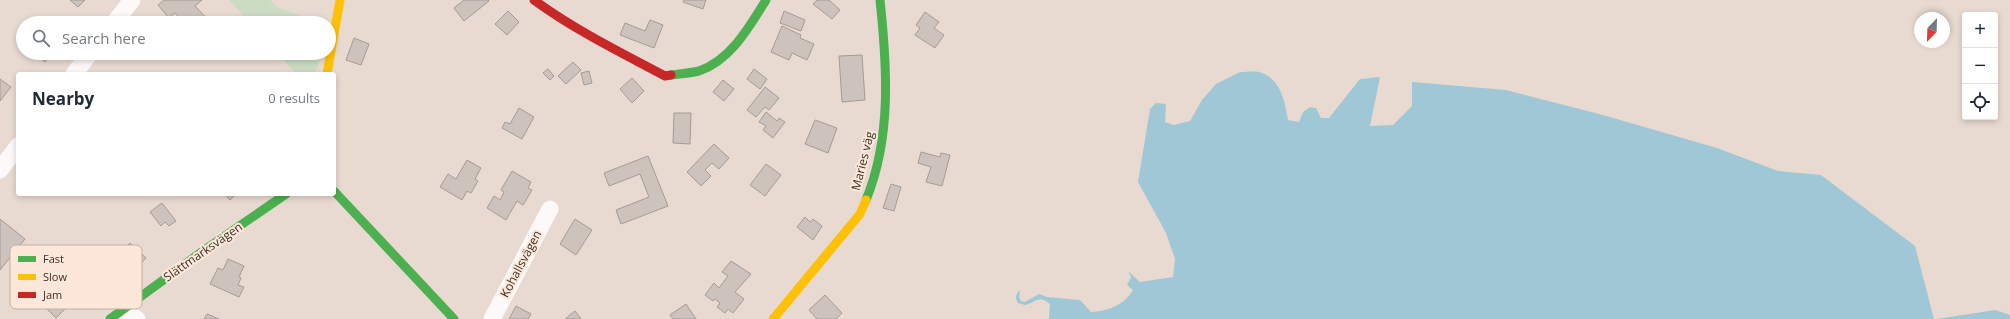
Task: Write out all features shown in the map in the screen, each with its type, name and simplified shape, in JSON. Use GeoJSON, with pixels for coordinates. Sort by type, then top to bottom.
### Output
{"type":"FeatureCollection","features":[{"type":"Feature","properties":{"kind":"street"},"geometry":{"type":"LineString","coordinates":[[119,16],[132,0]]}},
{"type":"Feature","properties":{"kind":"street"},"geometry":{"type":"LineString","coordinates":[[336,23],[340,0]]}},
{"type":"Feature","properties":{"kind":"street"},"geometry":{"type":"LineString","coordinates":[[534,0],[558,18],[589,36],[665,76],[698,71],[712,65],[742,39],[766,0]]}},
{"type":"Feature","properties":{"kind":"street","name":"Maries väg"},"geometry":{"type":"LineString","coordinates":[[773,319],[860,214],[872,185],[883,136],[886,103],[884,38],[880,0]]}},
{"type":"Feature","properties":{"kind":"street"},"geometry":{"type":"LineString","coordinates":[[76,72],[85,60]]}},
{"type":"Feature","properties":{"kind":"street"},"geometry":{"type":"LineString","coordinates":[[327,72],[329,60]]}},
{"type":"Feature","properties":{"kind":"street"},"geometry":{"type":"LineString","coordinates":[[0,170],[16,149]]}},
{"type":"Feature","properties":{"kind":"street"},"geometry":{"type":"LineString","coordinates":[[336,193],[454,319]]}},
{"type":"Feature","properties":{"kind":"street","name":"Slättmarksvägen"},"geometry":{"type":"LineString","coordinates":[[142,296],[283,196]]}},
{"type":"Feature","properties":{"kind":"street","name":"Kohallsvägen"},"geometry":{"type":"LineString","coordinates":[[492,319],[550,209]]}},
{"type":"Feature","properties":{"kind":"street","name":"Slättmarksvägen"},"geometry":{"type":"LineString","coordinates":[[116,315],[124,309]]}},
{"type":"Feature","properties":{"kind":"street","name":"Slättmarksvägen"},"geometry":{"type":"LineString","coordinates":[[116,315],[137,319]]}},
{"type":"Feature","properties":{"kind":"green space"},"geometry":{"type":"Polygon","coordinates":[[[229,0],[270,0],[277,7],[301,16],[244,16],[229,0]]]}},
{"type":"Feature","properties":{"kind":"green space"},"geometry":{"type":"Polygon","coordinates":[[[283,60],[320,60],[316,72],[294,72],[283,60]]]}},
{"type":"Feature","properties":{"kind":"water"},"geometry":{"type":"Polygon","coordinates":[[[1240,72],[1259,72],[1272,80],[1281,92],[1288,120],[1299,122],[1303,112],[1310,107],[1316,108],[1321,118],[1329,118],[1360,79],[1380,77],[1370,126],[1393,125],[1412,106],[1412,82],[1506,90],[1603,115],[1717,148],[1778,171],[1821,175],[1915,246],[1934,319],[1049,319],[1050,304],[1046,301],[1040,299],[1025,305],[1018,303],[1016,296],[1020,290],[1019,297],[1021,301],[1025,302],[1039,294],[1047,297],[1080,300],[1091,312],[1110,309],[1125,300],[1133,290],[1127,285],[1131,277],[1128,271],[1140,282],[1173,277],[1175,259],[1166,233],[1138,182],[1150,109],[1156,103],[1166,104],[1165,122],[1174,125],[1190,121],[1202,100],[1216,84],[1240,72]]]}},
{"type":"Feature","properties":{"kind":"water"},"geometry":{"type":"Polygon","coordinates":[[[1995,310],[2010,315],[2010,319],[1937,319],[1995,310]]]}},
{"type":"Feature","properties":{"kind":"building"},"geometry":{"type":"Polygon","coordinates":[[[70,0],[85,0],[78,7],[70,0]]]}},
{"type":"Feature","properties":{"kind":"building"},"geometry":{"type":"Polygon","coordinates":[[[164,0],[202,0],[195,6],[204,16],[178,16],[175,13],[171,16],[167,16],[158,5],[164,0]]]}},
{"type":"Feature","properties":{"kind":"building"},"geometry":{"type":"Polygon","coordinates":[[[464,0],[489,1],[464,21],[454,8],[464,0]]]}},
{"type":"Feature","properties":{"kind":"building"},"geometry":{"type":"Polygon","coordinates":[[[684,0],[706,0],[703,9],[683,2],[684,0]]]}},
{"type":"Feature","properties":{"kind":"building"},"geometry":{"type":"Polygon","coordinates":[[[817,0],[829,0],[840,10],[832,19],[813,4],[817,0]]]}},
{"type":"Feature","properties":{"kind":"building"},"geometry":{"type":"Polygon","coordinates":[[[508,11],[519,22],[507,35],[495,24],[508,11]]]}},
{"type":"Feature","properties":{"kind":"building"},"geometry":{"type":"Polygon","coordinates":[[[784,11],[805,20],[801,31],[780,23],[784,11]]]}},
{"type":"Feature","properties":{"kind":"building"},"geometry":{"type":"Polygon","coordinates":[[[925,12],[939,22],[934,28],[944,35],[935,48],[915,35],[920,28],[916,25],[925,12]]]}},
{"type":"Feature","properties":{"kind":"building"},"geometry":{"type":"Polygon","coordinates":[[[650,20],[663,25],[654,48],[620,35],[625,23],[645,31],[650,20]]]}},
{"type":"Feature","properties":{"kind":"building"},"geometry":{"type":"Polygon","coordinates":[[[782,26],[801,35],[800,38],[814,44],[807,60],[792,53],[789,60],[771,52],[782,26]]]}},
{"type":"Feature","properties":{"kind":"building"},"geometry":{"type":"Polygon","coordinates":[[[354,38],[369,44],[361,65],[346,60],[354,38]]]}},
{"type":"Feature","properties":{"kind":"building"},"geometry":{"type":"Polygon","coordinates":[[[862,55],[865,100],[842,102],[839,56],[862,55]]]}},
{"type":"Feature","properties":{"kind":"building"},"geometry":{"type":"Polygon","coordinates":[[[573,62],[581,70],[566,84],[558,76],[573,62]]]}},
{"type":"Feature","properties":{"kind":"building"},"geometry":{"type":"Polygon","coordinates":[[[548,69],[554,76],[550,80],[543,73],[548,69]]]}},
{"type":"Feature","properties":{"kind":"building"},"geometry":{"type":"Polygon","coordinates":[[[754,69],[767,79],[760,89],[747,79],[754,69]]]}},
{"type":"Feature","properties":{"kind":"building"},"geometry":{"type":"Polygon","coordinates":[[[589,71],[592,83],[584,85],[581,73],[589,71]]]}},
{"type":"Feature","properties":{"kind":"building"},"geometry":{"type":"Polygon","coordinates":[[[632,78],[644,91],[632,103],[620,89],[632,78]]]}},
{"type":"Feature","properties":{"kind":"building"},"geometry":{"type":"Polygon","coordinates":[[[0,79],[11,87],[0,101],[0,79]]]}},
{"type":"Feature","properties":{"kind":"building"},"geometry":{"type":"Polygon","coordinates":[[[723,80],[734,89],[724,101],[713,92],[723,80]]]}},
{"type":"Feature","properties":{"kind":"building"},"geometry":{"type":"Polygon","coordinates":[[[765,87],[779,98],[769,110],[765,107],[756,117],[747,110],[765,87]]]}},
{"type":"Feature","properties":{"kind":"building"},"geometry":{"type":"Polygon","coordinates":[[[519,108],[534,117],[522,139],[502,128],[505,122],[510,124],[519,108]]]}},
{"type":"Feature","properties":{"kind":"building"},"geometry":{"type":"Polygon","coordinates":[[[766,112],[777,121],[779,118],[785,122],[773,138],[763,130],[766,126],[759,122],[766,112]]]}},
{"type":"Feature","properties":{"kind":"building"},"geometry":{"type":"Polygon","coordinates":[[[674,113],[691,113],[690,144],[673,143],[674,113]]]}},
{"type":"Feature","properties":{"kind":"building"},"geometry":{"type":"Polygon","coordinates":[[[815,120],[837,128],[828,153],[805,144],[815,120]]]}},
{"type":"Feature","properties":{"kind":"building"},"geometry":{"type":"Polygon","coordinates":[[[714,144],[729,158],[719,169],[712,163],[705,170],[711,176],[701,186],[687,172],[714,144]]]}},
{"type":"Feature","properties":{"kind":"building"},"geometry":{"type":"Polygon","coordinates":[[[921,152],[940,157],[941,153],[950,155],[942,186],[926,182],[931,167],[918,163],[921,152]]]}},
{"type":"Feature","properties":{"kind":"building"},"geometry":{"type":"Polygon","coordinates":[[[648,156],[668,206],[621,224],[616,210],[649,197],[640,174],[609,186],[604,173],[648,156]]]}},
{"type":"Feature","properties":{"kind":"building"},"geometry":{"type":"Polygon","coordinates":[[[467,160],[481,168],[475,179],[478,181],[471,193],[467,191],[462,200],[440,187],[448,174],[456,179],[467,160]]]}},
{"type":"Feature","properties":{"kind":"building"},"geometry":{"type":"Polygon","coordinates":[[[766,164],[781,175],[765,196],[750,185],[766,164]]]}},
{"type":"Feature","properties":{"kind":"building"},"geometry":{"type":"Polygon","coordinates":[[[512,171],[531,182],[528,188],[532,190],[523,205],[517,201],[506,220],[487,208],[494,196],[500,200],[504,192],[501,190],[512,171]]]}},
{"type":"Feature","properties":{"kind":"building"},"geometry":{"type":"Polygon","coordinates":[[[891,184],[901,187],[894,211],[883,208],[891,184]]]}},
{"type":"Feature","properties":{"kind":"building"},"geometry":{"type":"Polygon","coordinates":[[[227,196],[234,196],[230,200],[227,196]]]}},
{"type":"Feature","properties":{"kind":"building"},"geometry":{"type":"Polygon","coordinates":[[[162,203],[176,221],[169,226],[165,222],[161,226],[150,212],[162,203]]]}},
{"type":"Feature","properties":{"kind":"building"},"geometry":{"type":"Polygon","coordinates":[[[805,217],[810,222],[813,219],[822,226],[813,240],[797,227],[805,217]]]}},
{"type":"Feature","properties":{"kind":"building"},"geometry":{"type":"Polygon","coordinates":[[[0,219],[25,239],[20,245],[10,245],[10,258],[0,270],[0,219]]]}},
{"type":"Feature","properties":{"kind":"building"},"geometry":{"type":"Polygon","coordinates":[[[575,219],[592,230],[576,255],[560,244],[575,219]]]}},
{"type":"Feature","properties":{"kind":"building"},"geometry":{"type":"Polygon","coordinates":[[[142,254],[146,258],[142,262],[142,254]]]}},
{"type":"Feature","properties":{"kind":"building"},"geometry":{"type":"Polygon","coordinates":[[[228,259],[244,266],[239,277],[241,278],[238,285],[244,287],[239,297],[210,284],[218,268],[223,270],[228,259]]]}},
{"type":"Feature","properties":{"kind":"building"},"geometry":{"type":"Polygon","coordinates":[[[731,261],[751,274],[735,292],[744,299],[733,313],[728,309],[725,313],[717,307],[720,303],[715,299],[713,301],[705,295],[714,283],[719,288],[728,276],[722,272],[731,261]]]}},
{"type":"Feature","properties":{"kind":"building"},"geometry":{"type":"Polygon","coordinates":[[[825,295],[842,313],[836,319],[817,319],[809,310],[825,295]]]}},
{"type":"Feature","properties":{"kind":"building"},"geometry":{"type":"Polygon","coordinates":[[[686,304],[696,319],[673,319],[670,315],[686,304]]]}},
{"type":"Feature","properties":{"kind":"building"},"geometry":{"type":"Polygon","coordinates":[[[516,306],[531,314],[528,319],[509,319],[516,306]]]}},
{"type":"Feature","properties":{"kind":"building"},"geometry":{"type":"Polygon","coordinates":[[[47,309],[65,309],[56,318],[47,309]]]}},
{"type":"Feature","properties":{"kind":"building"},"geometry":{"type":"Polygon","coordinates":[[[575,311],[581,319],[565,319],[575,311]]]}},
{"type":"Feature","properties":{"kind":"building"},"geometry":{"type":"Polygon","coordinates":[[[207,314],[219,319],[204,319],[207,314]]]}},
{"type":"Feature","properties":{"kind":"traffic: fast"},"geometry":{"type":"LineString","coordinates":[[671,75],[699,71],[721,59],[738,42],[766,0]]}},
{"type":"Feature","properties":{"kind":"traffic: fast"},"geometry":{"type":"LineString","coordinates":[[866,200],[874,176],[884,126],[886,76],[880,0]]}},
{"type":"Feature","properties":{"kind":"traffic: fast"},"geometry":{"type":"LineString","coordinates":[[336,193],[454,319]]}},
{"type":"Feature","properties":{"kind":"traffic: fast"},"geometry":{"type":"LineString","coordinates":[[142,296],[203,251],[283,196]]}},
{"type":"Feature","properties":{"kind":"traffic: fast"},"geometry":{"type":"LineString","coordinates":[[110,319],[124,309]]}},
{"type":"Feature","properties":{"kind":"traffic: slow"},"geometry":{"type":"LineString","coordinates":[[336,23],[340,0]]}},
{"type":"Feature","properties":{"kind":"traffic: slow"},"geometry":{"type":"LineString","coordinates":[[327,72],[329,60]]}},
{"type":"Feature","properties":{"kind":"traffic: slow"},"geometry":{"type":"LineString","coordinates":[[773,319],[860,214],[866,200]]}},
{"type":"Feature","properties":{"kind":"traffic: jam"},"geometry":{"type":"LineString","coordinates":[[534,0],[565,21],[598,40],[665,76],[671,75]]}}]}
